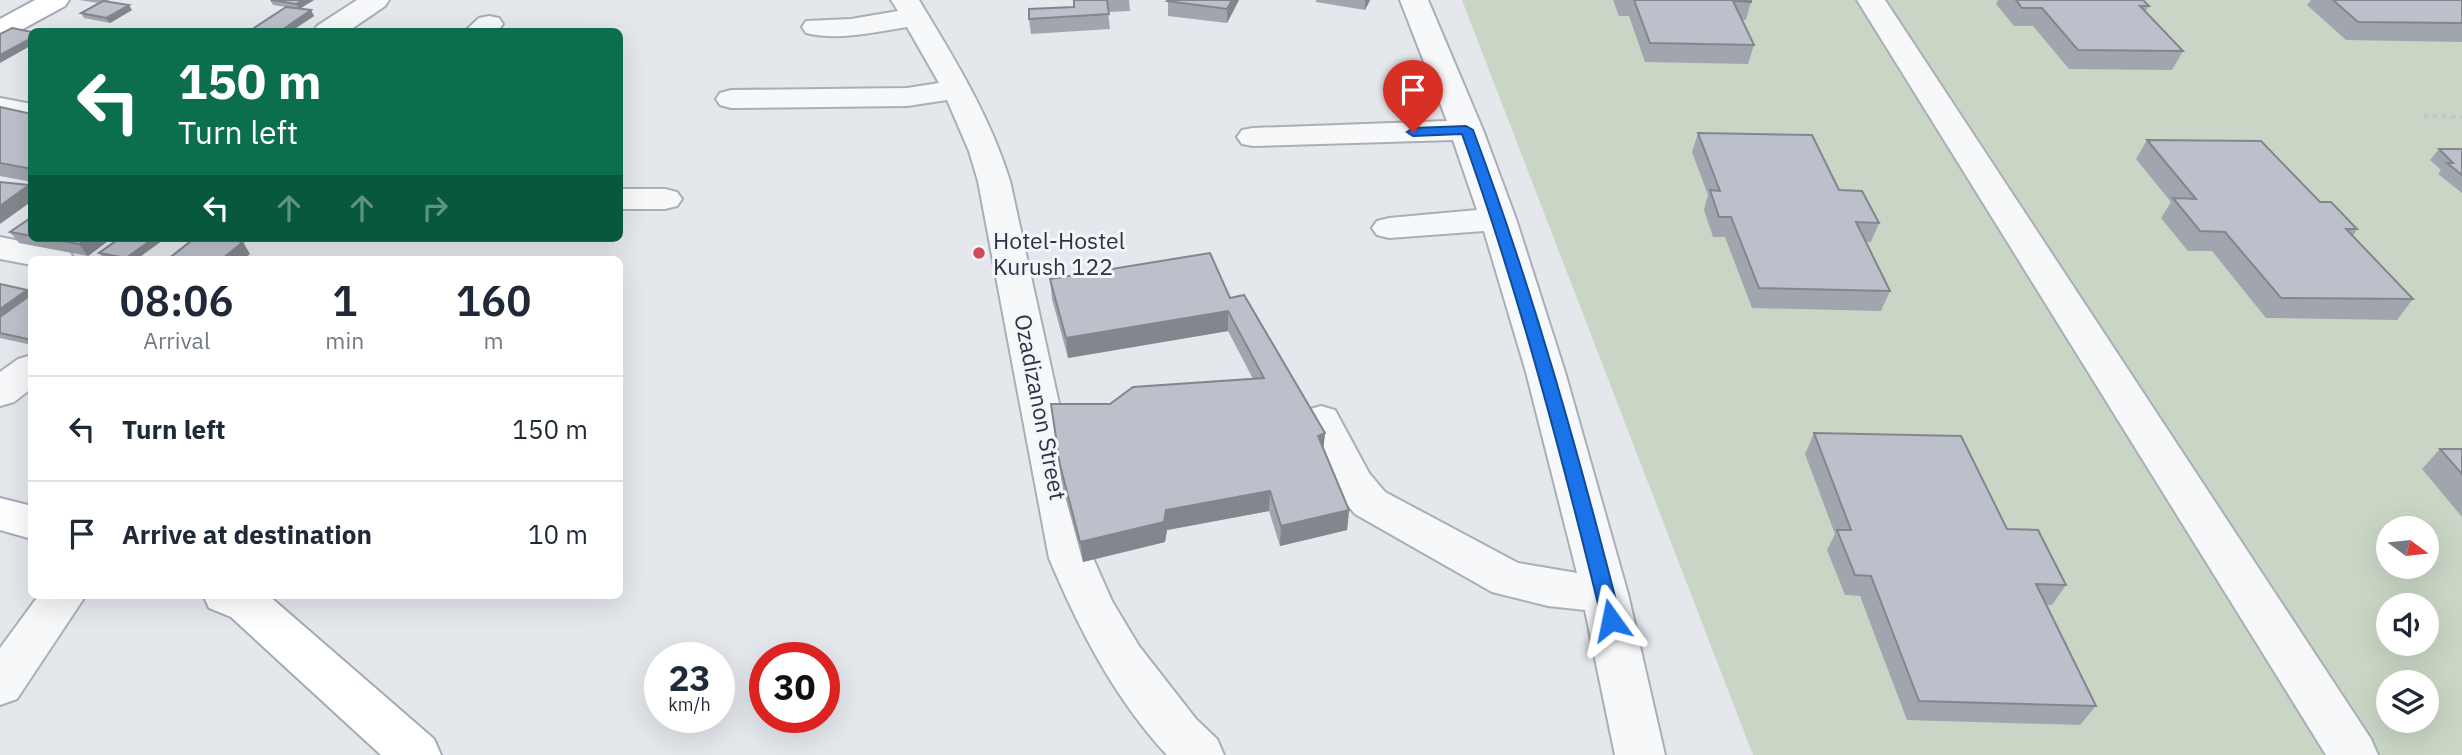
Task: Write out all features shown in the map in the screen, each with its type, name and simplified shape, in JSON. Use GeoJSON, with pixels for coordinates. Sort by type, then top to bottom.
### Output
{"type":"FeatureCollection","features":[{"type":"Feature","properties":{"kind":"main road"},"geometry":{"type":"LineString","coordinates":[[0,30],[55,0]]}},
{"type":"Feature","properties":{"kind":"main road"},"geometry":{"type":"LineString","coordinates":[[0,514],[28,522]]}},
{"type":"Feature","properties":{"kind":"main road"},"geometry":{"type":"LineString","coordinates":[[235,599],[247,604],[416,755]]}},
{"type":"Feature","properties":{"kind":"street"},"geometry":{"type":"LineString","coordinates":[[333,28],[375,0]]}},
{"type":"Feature","properties":{"kind":"street"},"geometry":{"type":"LineString","coordinates":[[1414,0],[1499,219],[1570,454],[1606,594],[1640,755]]}},
{"type":"Feature","properties":{"kind":"street"},"geometry":{"type":"LineString","coordinates":[[1871,0],[2353,755]]}},
{"type":"Feature","properties":{"kind":"street"},"geometry":{"type":"LineString","coordinates":[[816,27],[851,27],[909,5]]}},
{"type":"Feature","properties":{"kind":"street","name":"Ozadizanon Street"},"geometry":{"type":"LineString","coordinates":[[909,5],[957,89],[985,151],[994,181],[1071,558],[1093,609],[1122,660],[1179,734],[1199,755]]}},
{"type":"Feature","properties":{"kind":"street"},"geometry":{"type":"LineString","coordinates":[[731,99],[907,97],[957,89]]}},
{"type":"Feature","properties":{"kind":"street"},"geometry":{"type":"LineString","coordinates":[[0,107],[28,112]]}},
{"type":"Feature","properties":{"kind":"street"},"geometry":{"type":"LineString","coordinates":[[1253,137],[1466,130]]}},
{"type":"Feature","properties":{"kind":"street"},"geometry":{"type":"LineString","coordinates":[[623,199],[665,199]]}},
{"type":"Feature","properties":{"kind":"street"},"geometry":{"type":"LineString","coordinates":[[1389,228],[1499,219]]}},
{"type":"Feature","properties":{"kind":"street"},"geometry":{"type":"LineString","coordinates":[[1,248],[28,231]]}},
{"type":"Feature","properties":{"kind":"street"},"geometry":{"type":"LineString","coordinates":[[1,248],[42,256]]}},
{"type":"Feature","properties":{"kind":"street"},"geometry":{"type":"LineString","coordinates":[[0,392],[28,371]]}},
{"type":"Feature","properties":{"kind":"street"},"geometry":{"type":"LineString","coordinates":[[1321,420],[1353,484],[1370,503],[1508,579],[1548,589],[1606,594]]}},
{"type":"Feature","properties":{"kind":"street"},"geometry":{"type":"LineString","coordinates":[[0,685],[61,599]]}},
{"type":"Feature","properties":{"kind":"path"},"geometry":{"type":"LineString","coordinates":[[2424,116],[2462,117]]}},
{"type":"Feature","properties":{"kind":"green space"},"geometry":{"type":"Polygon","coordinates":[[[1462,0],[2462,0],[2462,755],[1753,755],[1462,0]]]}},
{"type":"Feature","properties":{"kind":"building"},"geometry":{"type":"Polygon","coordinates":[[[271,0],[303,0],[296,4],[271,0]]]}},
{"type":"Feature","properties":{"kind":"building"},"geometry":{"type":"Polygon","coordinates":[[[1074,0],[1107,0],[1109,14],[1029,19],[1029,9],[1074,7],[1074,0]]]}},
{"type":"Feature","properties":{"kind":"building"},"geometry":{"type":"Polygon","coordinates":[[[1168,0],[1232,0],[1227,9],[1168,0]]]}},
{"type":"Feature","properties":{"kind":"building"},"geometry":{"type":"Polygon","coordinates":[[[1634,0],[1751,0],[1733,1],[1754,45],[1650,43],[1634,0]]]}},
{"type":"Feature","properties":{"kind":"building"},"geometry":{"type":"Polygon","coordinates":[[[2016,0],[2143,0],[2149,6],[2140,6],[2183,51],[2078,50],[2042,8],[2022,8],[2016,0]]]}},
{"type":"Feature","properties":{"kind":"building"},"geometry":{"type":"Polygon","coordinates":[[[2333,0],[2462,0],[2462,23],[2358,22],[2333,0]]]}},
{"type":"Feature","properties":{"kind":"building"},"geometry":{"type":"Polygon","coordinates":[[[103,1],[129,5],[106,18],[81,13],[103,1]]]}},
{"type":"Feature","properties":{"kind":"building"},"geometry":{"type":"Polygon","coordinates":[[[286,7],[311,10],[285,28],[254,28],[286,7]]]}},
{"type":"Feature","properties":{"kind":"building"},"geometry":{"type":"Polygon","coordinates":[[[12,28],[28,31],[28,40],[0,55],[0,34],[12,28]]]}},
{"type":"Feature","properties":{"kind":"building"},"geometry":{"type":"Polygon","coordinates":[[[0,107],[28,113],[28,168],[0,163],[0,107]]]}},
{"type":"Feature","properties":{"kind":"building"},"geometry":{"type":"Polygon","coordinates":[[[1698,133],[1812,135],[1839,190],[1862,191],[1879,223],[1856,222],[1890,291],[1759,288],[1731,217],[1719,217],[1710,190],[1720,191],[1698,133]]]}},
{"type":"Feature","properties":{"kind":"building"},"geometry":{"type":"Polygon","coordinates":[[[2147,140],[2261,141],[2320,202],[2331,202],[2357,229],[2346,229],[2413,299],[2281,298],[2225,232],[2200,231],[2173,198],[2196,199],[2147,140]]]}},
{"type":"Feature","properties":{"kind":"building"},"geometry":{"type":"Polygon","coordinates":[[[2439,149],[2462,149],[2462,175],[2447,163],[2453,163],[2439,149]]]}},
{"type":"Feature","properties":{"kind":"building"},"geometry":{"type":"Polygon","coordinates":[[[0,182],[28,185],[28,186],[0,206],[0,182]]]}},
{"type":"Feature","properties":{"kind":"building"},"geometry":{"type":"Polygon","coordinates":[[[28,220],[28,235],[10,232],[28,220]]]}},
{"type":"Feature","properties":{"kind":"building"},"geometry":{"type":"Polygon","coordinates":[[[114,242],[148,242],[129,256],[99,253],[114,242]]]}},
{"type":"Feature","properties":{"kind":"building"},"geometry":{"type":"Polygon","coordinates":[[[190,242],[243,242],[226,256],[172,256],[190,242]]]}},
{"type":"Feature","properties":{"kind":"building"},"geometry":{"type":"Polygon","coordinates":[[[1210,253],[1230,298],[1244,295],[1325,433],[1318,436],[1349,510],[1281,526],[1270,491],[1166,510],[1164,522],[1080,542],[1060,465],[1051,404],[1110,404],[1133,387],[1264,378],[1228,311],[1066,338],[1050,279],[1210,253]]]}},
{"type":"Feature","properties":{"kind":"building"},"geometry":{"type":"Polygon","coordinates":[[[0,284],[27,290],[0,309],[0,284]]]}},
{"type":"Feature","properties":{"kind":"building"},"geometry":{"type":"Polygon","coordinates":[[[28,297],[28,339],[0,333],[0,317],[28,297]]]}},
{"type":"Feature","properties":{"kind":"building"},"geometry":{"type":"Polygon","coordinates":[[[1814,433],[1961,436],[2007,529],[2038,530],[2066,585],[2036,584],[2096,706],[1919,701],[1871,576],[1855,575],[1837,530],[1851,530],[1814,433]]]}},
{"type":"Feature","properties":{"kind":"building"},"geometry":{"type":"Polygon","coordinates":[[[2440,449],[2462,449],[2462,474],[2440,449]]]}},
{"type":"Feature","properties":{"kind":"place","name":"Hotel-Hostel Kurush 122"},"geometry":{"type":"Point","coordinates":[979,253]}},
{"type":"Feature","properties":{"kind":"route"},"geometry":{"type":"LineString","coordinates":[[1413,132],[1466,130],[1499,219],[1570,454],[1611,620]]}}]}
